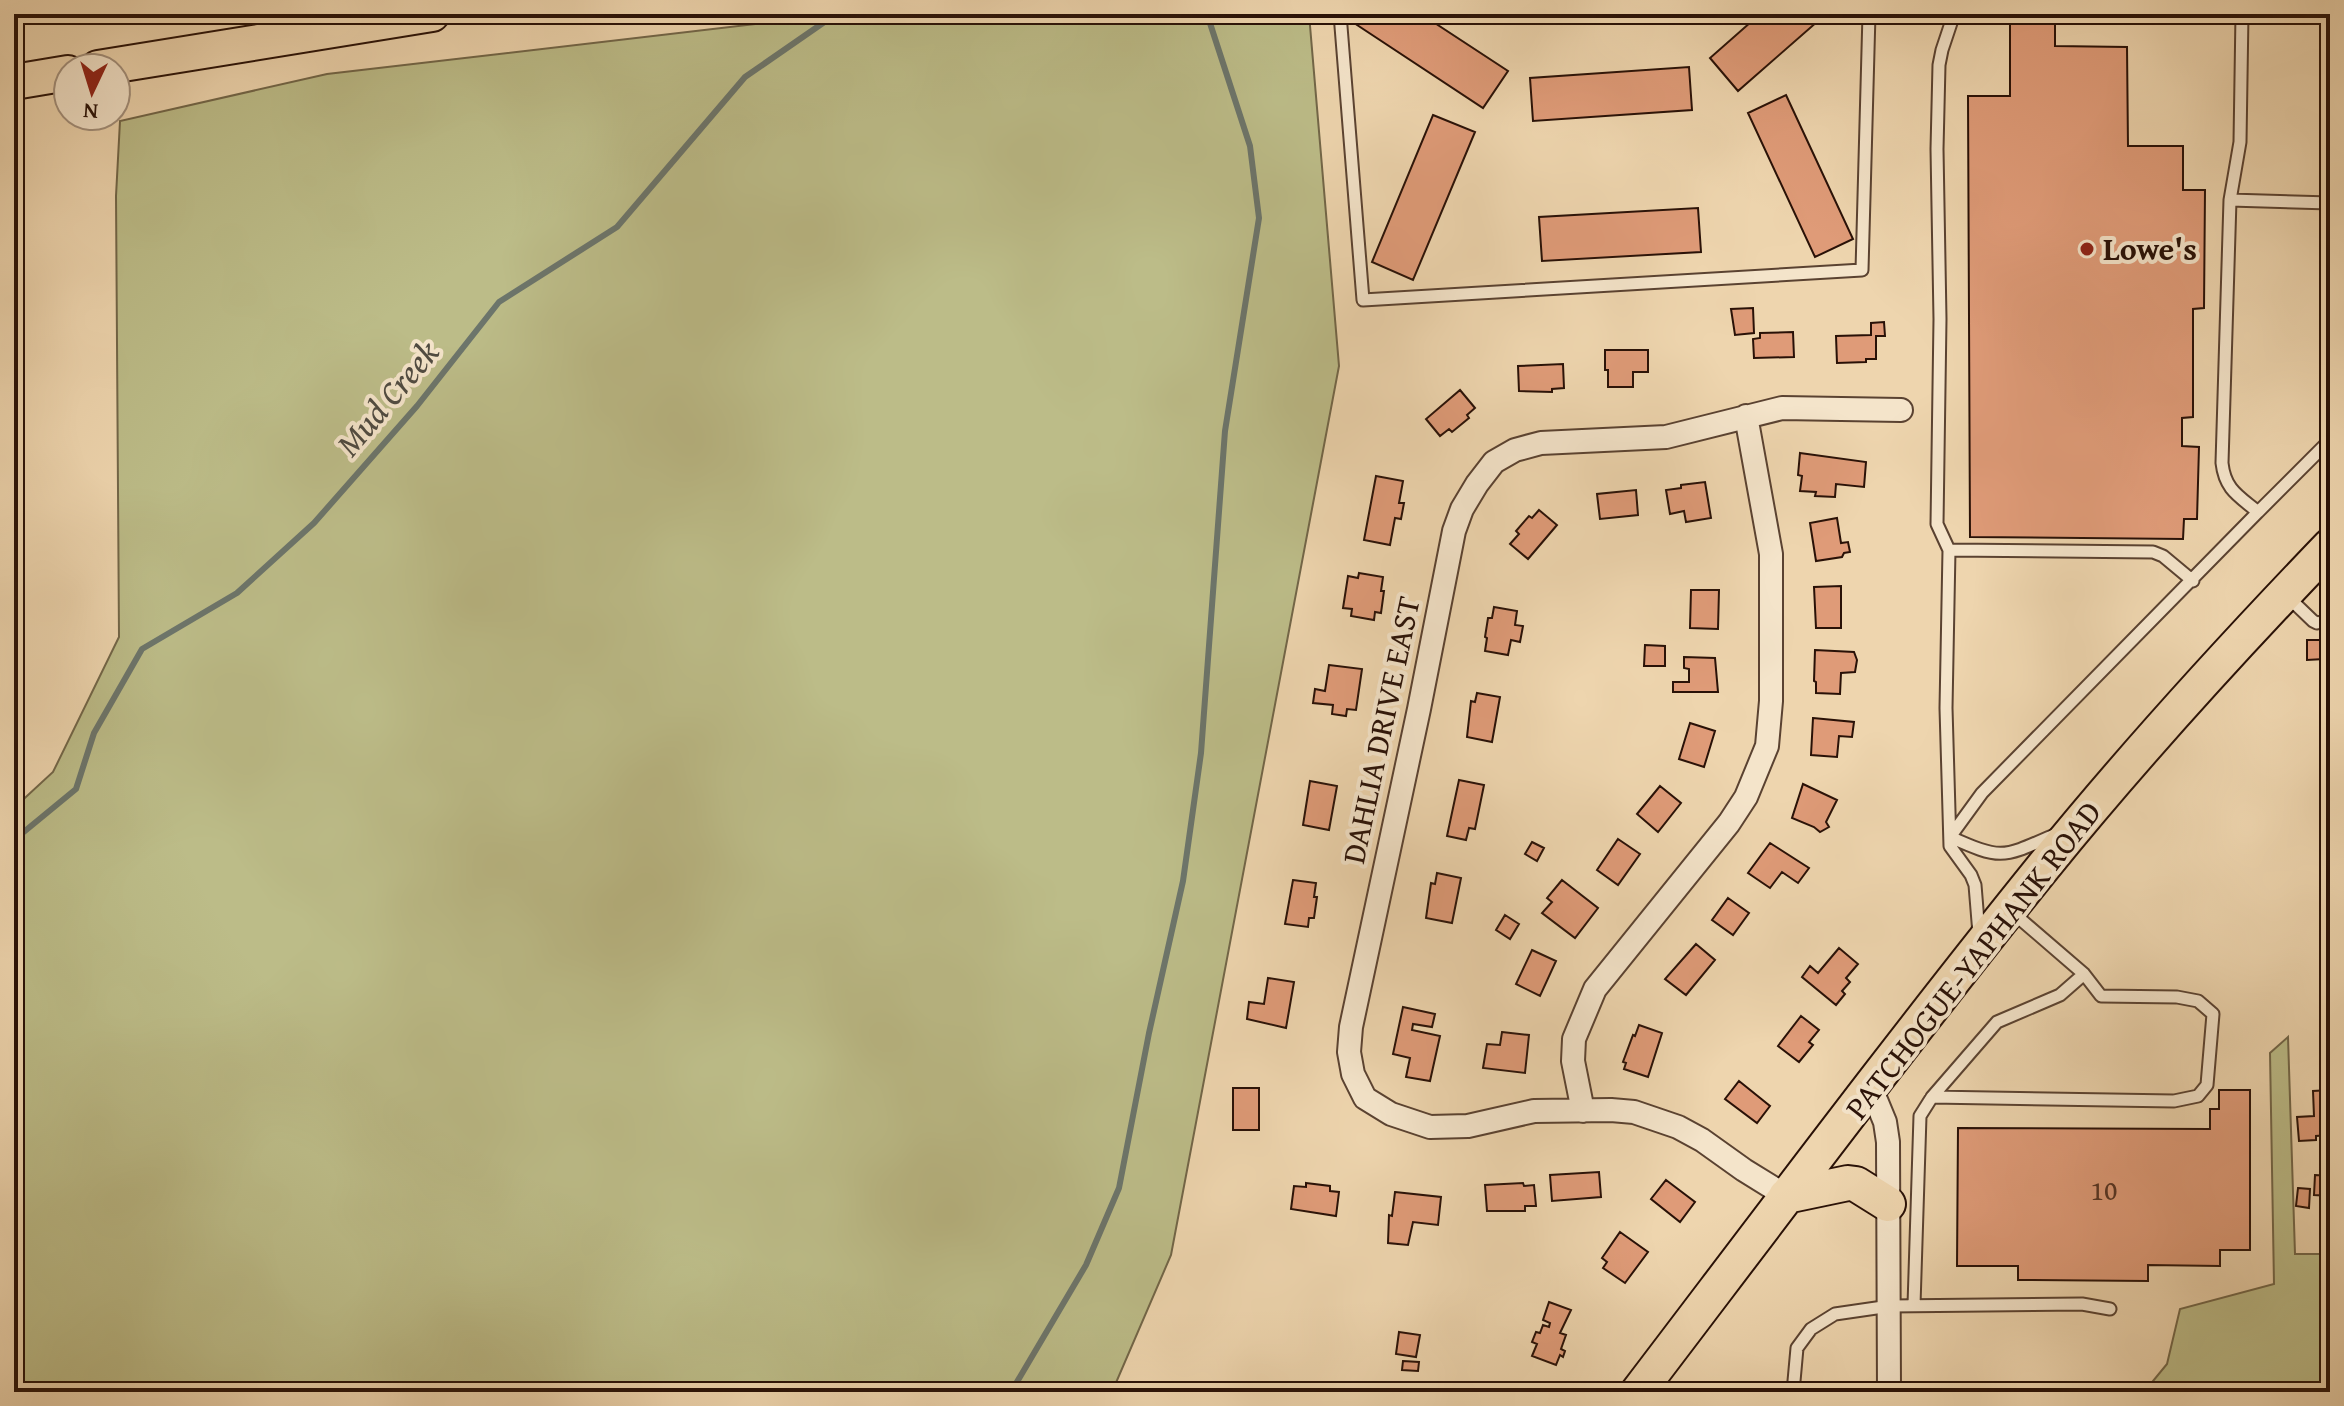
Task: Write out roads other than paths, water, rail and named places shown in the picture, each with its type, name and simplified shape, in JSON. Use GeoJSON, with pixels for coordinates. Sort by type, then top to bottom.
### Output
{"type":"FeatureCollection","features":[{"type":"Feature","properties":{"kind":"main road"},"geometry":{"type":"LineString","coordinates":[[132,63],[432,14]]}},
{"type":"Feature","properties":{"kind":"main road"},"geometry":{"type":"LineString","coordinates":[[14,82],[52,76]]}},
{"type":"Feature","properties":{"kind":"main road","name":"PATCHOGUE-YAPHANK ROAD"},"geometry":{"type":"LineString","coordinates":[[1638,1392],[1980,946],[2079,825],[2330,546]]}},
{"type":"Feature","properties":{"kind":"main road"},"geometry":{"type":"LineString","coordinates":[[1786,1196],[1848,1183],[1856,1184],[1888,1204]]}},
{"type":"Feature","properties":{"kind":"street","name":"DAHLIA DRIVE EAST"},"geometry":{"type":"LineString","coordinates":[[1786,1196],[1702,1140],[1678,1127],[1634,1112],[1534,1111],[1468,1126],[1430,1127],[1391,1114],[1365,1098],[1353,1074],[1349,1052],[1351,1027],[1454,531],[1462,509],[1494,462],[1515,450],[1541,443],[1666,437],[1782,408],[1901,410]]}},
{"type":"Feature","properties":{"kind":"street"},"geometry":{"type":"LineString","coordinates":[[1583,1111],[1573,1061],[1574,1039],[1595,989],[1729,823],[1746,797],[1767,746],[1771,701],[1771,554],[1746,416]]}},
{"type":"Feature","properties":{"kind":"street"},"geometry":{"type":"LineString","coordinates":[[1871,1088],[1887,1132],[1889,1392]]}},
{"type":"Feature","properties":{"kind":"lane"},"geometry":{"type":"LineString","coordinates":[[1340,14],[1363,300],[1862,270],[1869,14]]}},
{"type":"Feature","properties":{"kind":"lane"},"geometry":{"type":"LineString","coordinates":[[1954,14],[1939,65],[1937,524],[1949,550],[1946,708],[1950,846],[1975,885],[1980,946]]}},
{"type":"Feature","properties":{"kind":"lane"},"geometry":{"type":"LineString","coordinates":[[2242,14],[2240,142],[2230,200],[2222,463],[2230,489],[2258,512]]}},
{"type":"Feature","properties":{"kind":"lane"},"geometry":{"type":"LineString","coordinates":[[2321,14],[2330,14]]}},
{"type":"Feature","properties":{"kind":"lane"},"geometry":{"type":"LineString","coordinates":[[2230,200],[2330,203]]}},
{"type":"Feature","properties":{"kind":"lane"},"geometry":{"type":"LineString","coordinates":[[1950,837],[1982,793],[2330,440]]}},
{"type":"Feature","properties":{"kind":"lane"},"geometry":{"type":"LineString","coordinates":[[1949,550],[2153,552],[2163,556],[2193,581]]}},
{"type":"Feature","properties":{"kind":"lane"},"geometry":{"type":"LineString","coordinates":[[2285,593],[2311,620],[2317,623],[2330,620]]}},
{"type":"Feature","properties":{"kind":"lane"},"geometry":{"type":"LineString","coordinates":[[1950,837],[1989,853],[2009,854],[2079,825]]}},
{"type":"Feature","properties":{"kind":"lane"},"geometry":{"type":"LineString","coordinates":[[1932,1097],[2174,1101],[2198,1096],[2207,1085],[2213,1014],[2198,1001],[2177,997],[2101,996],[2084,974],[2010,910]]}},
{"type":"Feature","properties":{"kind":"lane"},"geometry":{"type":"LineString","coordinates":[[1914,1305],[1920,1116],[1932,1097],[1997,1022],[2060,995],[2084,974]]}},
{"type":"Feature","properties":{"kind":"lane"},"geometry":{"type":"LineString","coordinates":[[1793,1392],[1797,1348],[1811,1329],[1835,1314],[1914,1305],[2082,1304],[2110,1309]]}},
{"type":"Feature","properties":{"kind":"waterway","name":"Mud Creek"},"geometry":{"type":"LineString","coordinates":[[14,840],[76,789],[94,733],[142,649],[237,593],[314,523],[417,406],[499,302],[617,227],[745,77],[836,14]]}},
{"type":"Feature","properties":{"kind":"waterway"},"geometry":{"type":"LineString","coordinates":[[1011,1392],[1086,1265],[1119,1188],[1183,881],[1201,753],[1225,431],[1259,218],[1250,146],[1207,14]]}},
{"type":"Feature","properties":{"kind":"railway"},"geometry":{"type":"LineString","coordinates":[[14,18],[39,14]]}},
{"type":"Feature","properties":{"kind":"place","name":"Lowe's"},"geometry":{"type":"Point","coordinates":[2087,249]}}]}
